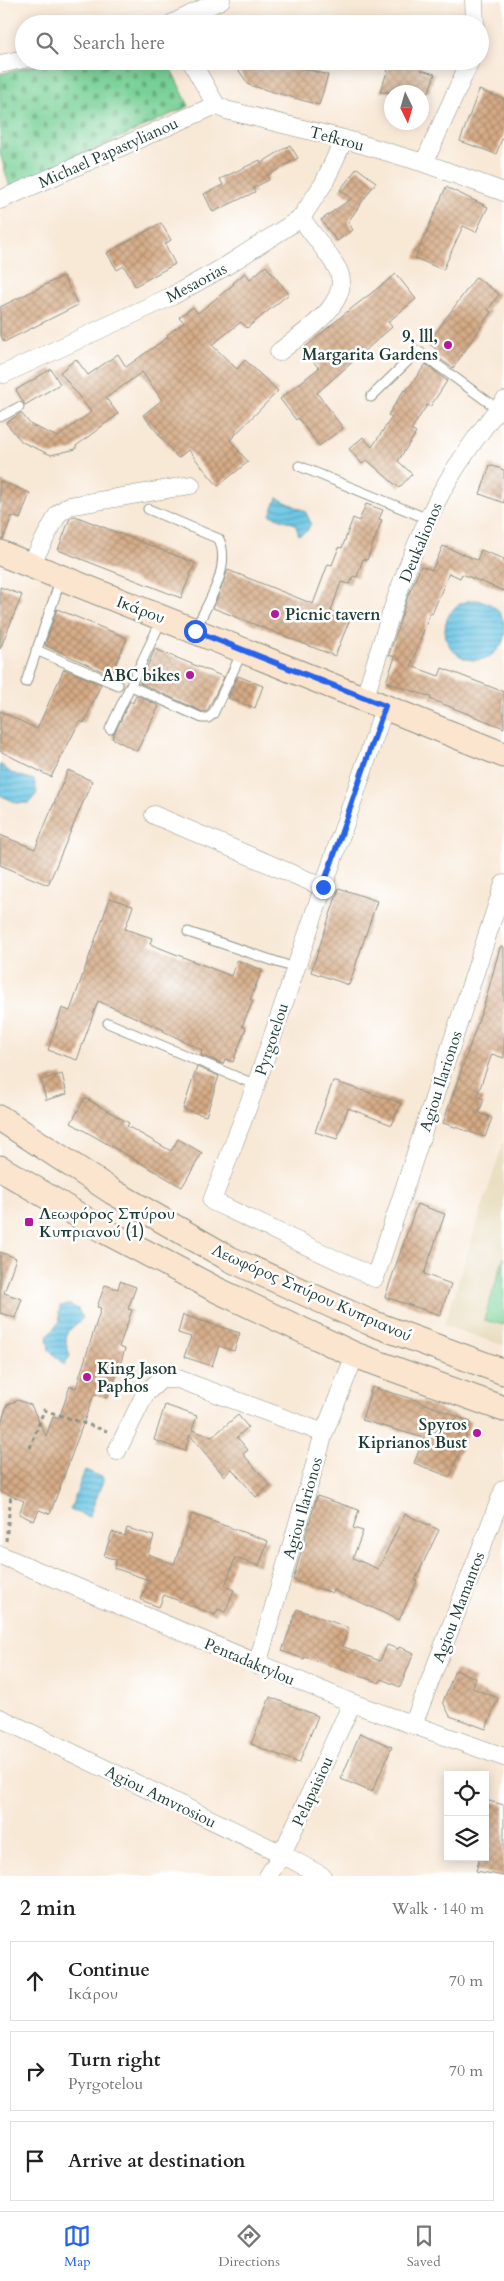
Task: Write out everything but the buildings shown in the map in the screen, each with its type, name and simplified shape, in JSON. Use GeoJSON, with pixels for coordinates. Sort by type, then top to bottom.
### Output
{"type":"FeatureCollection","features":[{"type":"Feature","properties":{"kind":"main road","name":"Ικάρου"},"geometry":{"type":"LineString","coordinates":[[0,553],[504,755]]}},
{"type":"Feature","properties":{"kind":"main road","name":"Λεωφόρος Σπύρου Κυπριανού"},"geometry":{"type":"LineString","coordinates":[[0,1118],[113,1192],[230,1259],[369,1322],[504,1372]]}},
{"type":"Feature","properties":{"kind":"main road"},"geometry":{"type":"LineString","coordinates":[[0,1168],[103,1230],[215,1289],[355,1355],[504,1409]]}},
{"type":"Feature","properties":{"kind":"street"},"geometry":{"type":"LineString","coordinates":[[190,15],[221,0]]}},
{"type":"Feature","properties":{"kind":"street"},"geometry":{"type":"LineString","coordinates":[[474,0],[475,15]]}},
{"type":"Feature","properties":{"kind":"street"},"geometry":{"type":"LineString","coordinates":[[0,64],[15,61]]}},
{"type":"Feature","properties":{"kind":"street"},"geometry":{"type":"LineString","coordinates":[[196,70],[216,105]]}},
{"type":"Feature","properties":{"kind":"street"},"geometry":{"type":"LineString","coordinates":[[424,163],[466,70]]}},
{"type":"Feature","properties":{"kind":"street","name":"Tefkrou"},"geometry":{"type":"LineString","coordinates":[[216,105],[237,114],[344,139],[424,163],[504,192]]}},
{"type":"Feature","properties":{"kind":"street","name":"Michael Papastylianou"},"geometry":{"type":"LineString","coordinates":[[0,200],[216,105]]}},
{"type":"Feature","properties":{"kind":"street","name":"Mesaorias"},"geometry":{"type":"LineString","coordinates":[[4,374],[172,296],[226,266],[301,218],[324,183],[344,139]]}},
{"type":"Feature","properties":{"kind":"street"},"geometry":{"type":"LineString","coordinates":[[279,352],[334,307],[339,293],[340,281],[338,270],[301,218]]}},
{"type":"Feature","properties":{"kind":"street","name":"Deukalionos"},"geometry":{"type":"LineString","coordinates":[[375,702],[390,618],[428,519],[454,472],[501,405]]}},
{"type":"Feature","properties":{"kind":"street"},"geometry":{"type":"LineString","coordinates":[[30,566],[58,514],[69,506],[191,485]]}},
{"type":"Feature","properties":{"kind":"street","name":"Pyrgotelou"},"geometry":{"type":"LineString","coordinates":[[375,702],[323,887],[256,1085],[212,1201],[375,1278]]}},
{"type":"Feature","properties":{"kind":"street"},"geometry":{"type":"LineString","coordinates":[[154,815],[323,887]]}},
{"type":"Feature","properties":{"kind":"street","name":"Agiou Ilarionos"},"geometry":{"type":"LineString","coordinates":[[375,1278],[504,884]]}},
{"type":"Feature","properties":{"kind":"street","name":"Agiou Ilarionos"},"geometry":{"type":"LineString","coordinates":[[257,1664],[324,1433],[355,1355]]}},
{"type":"Feature","properties":{"kind":"street"},"geometry":{"type":"LineString","coordinates":[[121,1444],[145,1394],[161,1379],[178,1379],[324,1433]]}},
{"type":"Feature","properties":{"kind":"street","name":"Agiou Mamantos"},"geometry":{"type":"LineString","coordinates":[[413,1725],[504,1490]]}},
{"type":"Feature","properties":{"kind":"street","name":"Pentadaktylou"},"geometry":{"type":"LineString","coordinates":[[0,1555],[352,1703],[504,1757]]}},
{"type":"Feature","properties":{"kind":"street","name":"Pelapaisiou"},"geometry":{"type":"LineString","coordinates":[[268,1876],[282,1854],[352,1703]]}},
{"type":"Feature","properties":{"kind":"street","name":"Agiou Amvrosiou"},"geometry":{"type":"LineString","coordinates":[[0,1718],[282,1854],[322,1876]]}},
{"type":"Feature","properties":{"kind":"lane"},"geometry":{"type":"LineString","coordinates":[[371,397],[418,351],[501,405]]}},
{"type":"Feature","properties":{"kind":"lane"},"geometry":{"type":"LineString","coordinates":[[0,417],[19,407]]}},
{"type":"Feature","properties":{"kind":"lane"},"geometry":{"type":"LineString","coordinates":[[298,466],[428,519]]}},
{"type":"Feature","properties":{"kind":"lane"},"geometry":{"type":"LineString","coordinates":[[148,509],[219,539],[222,546],[224,557],[220,575],[195,631]]}},
{"type":"Feature","properties":{"kind":"lane"},"geometry":{"type":"LineString","coordinates":[[26,682],[61,578]]}},
{"type":"Feature","properties":{"kind":"lane"},"geometry":{"type":"LineString","coordinates":[[110,729],[163,618]]}},
{"type":"Feature","properties":{"kind":"lane"},"geometry":{"type":"LineString","coordinates":[[131,686],[202,718],[208,718],[213,714],[243,649]]}},
{"type":"Feature","properties":{"kind":"lane"},"geometry":{"type":"LineString","coordinates":[[36,650],[118,684]]}},
{"type":"Feature","properties":{"kind":"lane"},"geometry":{"type":"LineString","coordinates":[[188,932],[295,968]]}},
{"type":"Feature","properties":{"kind":"lane"},"geometry":{"type":"LineString","coordinates":[[108,1023],[256,1085]]}},
{"type":"Feature","properties":{"kind":"path"},"geometry":{"type":"LineString","coordinates":[[30,1448],[44,1410],[121,1444]]}},
{"type":"Feature","properties":{"kind":"path"},"geometry":{"type":"LineString","coordinates":[[0,1555],[6,1540],[11,1496]]}},
{"type":"Feature","properties":{"kind":"shaded area"},"geometry":{"type":"Polygon","coordinates":[[[504,1140],[504,1346],[444,1325],[504,1140]]]}},
{"type":"Feature","properties":{"kind":"green space"},"geometry":{"type":"Polygon","coordinates":[[[16,70],[171,70],[189,106],[10,188],[0,153],[0,74],[16,70]]]}},
{"type":"Feature","properties":{"kind":"green space"},"geometry":{"type":"Polygon","coordinates":[[[504,1257],[504,1325],[484,1320],[504,1257]]]}},
{"type":"Feature","properties":{"kind":"water"},"geometry":{"type":"Polygon","coordinates":[[[277,498],[305,511],[311,523],[307,531],[299,535],[295,524],[270,515],[277,498]]]}},
{"type":"Feature","properties":{"kind":"water"},"geometry":{"type":"Polygon","coordinates":[[[475,600],[492,605],[500,613],[505,630],[500,647],[492,655],[475,660],[458,655],[450,647],[445,630],[450,613],[458,605],[475,600]]]}},
{"type":"Feature","properties":{"kind":"water"},"geometry":{"type":"Polygon","coordinates":[[[0,764],[11,773],[34,780],[37,793],[29,803],[17,803],[0,795],[0,764]]]}},
{"type":"Feature","properties":{"kind":"water"},"geometry":{"type":"Polygon","coordinates":[[[70,1305],[78,1309],[83,1318],[67,1332],[66,1343],[70,1356],[64,1365],[49,1350],[47,1337],[60,1321],[60,1306],[70,1305]]]}},
{"type":"Feature","properties":{"kind":"water"},"geometry":{"type":"Polygon","coordinates":[[[85,1470],[104,1478],[89,1517],[70,1510],[85,1470]]]}},
{"type":"Feature","properties":{"kind":"place","name":"9, lll, Margarita Gardens"},"geometry":{"type":"Point","coordinates":[448,345]}},
{"type":"Feature","properties":{"kind":"place","name":"Picnic tavern"},"geometry":{"type":"Point","coordinates":[275,614]}},
{"type":"Feature","properties":{"kind":"place","name":"ABC bikes"},"geometry":{"type":"Point","coordinates":[190,675]}},
{"type":"Feature","properties":{"kind":"place","name":"Λεωφόρος Σπύρου Κυπριανού (1)"},"geometry":{"type":"Point","coordinates":[29,1222]}},
{"type":"Feature","properties":{"kind":"place","name":"King Jason Paphos"},"geometry":{"type":"Point","coordinates":[87,1377]}},
{"type":"Feature","properties":{"kind":"place","name":"Spyros Kiprianos Bust"},"geometry":{"type":"Point","coordinates":[477,1433]}},
{"type":"Feature","properties":{"kind":"route"},"geometry":{"type":"LineString","coordinates":[[195,631],[385,706],[323,887]]}}]}
